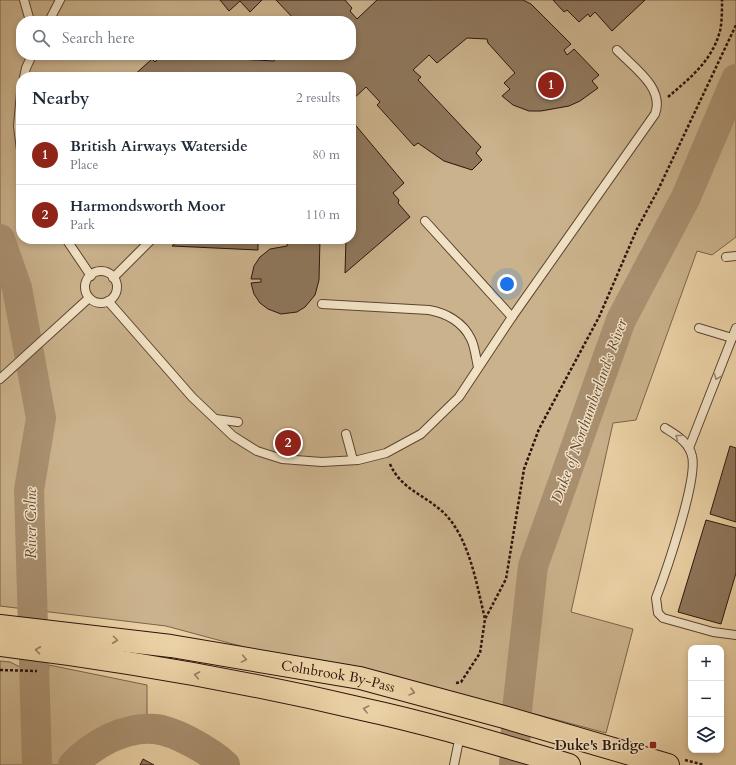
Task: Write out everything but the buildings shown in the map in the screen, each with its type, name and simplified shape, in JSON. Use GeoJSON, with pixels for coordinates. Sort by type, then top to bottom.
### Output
{"type":"FeatureCollection","features":[{"type":"Feature","properties":{"kind":"highway","name":"Colnbrook By-Pass"},"geometry":{"type":"LineString","coordinates":[[0,626],[76,645],[363,709],[460,734],[569,765]]}},
{"type":"Feature","properties":{"kind":"highway","name":"Colnbrook By-Pass"},"geometry":{"type":"LineString","coordinates":[[0,645],[171,646],[360,678],[504,717],[668,765]]}},
{"type":"Feature","properties":{"kind":"lane"},"geometry":{"type":"LineString","coordinates":[[24,0],[29,16]]}},
{"type":"Feature","properties":{"kind":"lane"},"geometry":{"type":"LineString","coordinates":[[52,16],[60,0]]}},
{"type":"Feature","properties":{"kind":"lane"},"geometry":{"type":"LineString","coordinates":[[108,301],[192,397],[233,436],[263,453],[282,459],[302,461],[353,460],[386,453],[421,434],[459,397],[512,317],[651,122],[658,107],[658,99],[653,88],[617,50]]}},
{"type":"Feature","properties":{"kind":"lane"},"geometry":{"type":"LineString","coordinates":[[25,72],[30,60]]}},
{"type":"Feature","properties":{"kind":"lane"},"geometry":{"type":"LineString","coordinates":[[426,221],[512,317]]}},
{"type":"Feature","properties":{"kind":"lane"},"geometry":{"type":"LineString","coordinates":[[69,244],[91,276]]}},
{"type":"Feature","properties":{"kind":"lane"},"geometry":{"type":"LineString","coordinates":[[113,278],[147,244]]}},
{"type":"Feature","properties":{"kind":"lane"},"geometry":{"type":"LineString","coordinates":[[726,257],[736,256]]}},
{"type":"Feature","properties":{"kind":"lane"},"geometry":{"type":"LineString","coordinates":[[98,272],[103,272],[113,278],[116,289],[115,294],[108,301],[98,303],[89,298],[85,288],[86,282],[91,276],[98,272]]}},
{"type":"Feature","properties":{"kind":"lane"},"geometry":{"type":"LineString","coordinates":[[0,380],[89,298]]}},
{"type":"Feature","properties":{"kind":"lane"},"geometry":{"type":"LineString","coordinates":[[322,304],[429,310],[443,313],[461,326],[471,339],[478,367]]}},
{"type":"Feature","properties":{"kind":"lane"},"geometry":{"type":"LineString","coordinates":[[699,328],[732,338]]}},
{"type":"Feature","properties":{"kind":"lane"},"geometry":{"type":"LineString","coordinates":[[689,448],[736,328]]}},
{"type":"Feature","properties":{"kind":"lane"},"geometry":{"type":"LineString","coordinates":[[0,375],[11,369]]}},
{"type":"Feature","properties":{"kind":"lane"},"geometry":{"type":"LineString","coordinates":[[216,419],[238,422]]}},
{"type":"Feature","properties":{"kind":"lane"},"geometry":{"type":"LineString","coordinates":[[665,428],[689,448],[693,457],[691,481],[668,566],[656,598],[658,613],[663,618],[712,632],[736,635]]}},
{"type":"Feature","properties":{"kind":"lane"},"geometry":{"type":"LineString","coordinates":[[346,434],[353,460]]}},
{"type":"Feature","properties":{"kind":"lane"},"geometry":{"type":"LineString","coordinates":[[454,765],[460,734]]}},
{"type":"Feature","properties":{"kind":"path"},"geometry":{"type":"LineString","coordinates":[[658,107],[706,61],[720,30],[722,0]]}},
{"type":"Feature","properties":{"kind":"path"},"geometry":{"type":"LineString","coordinates":[[449,684],[460,682],[480,653],[485,619],[506,579],[524,469],[539,429],[599,317],[637,229],[658,190],[736,25]]}},
{"type":"Feature","properties":{"kind":"path"},"geometry":{"type":"LineString","coordinates":[[386,453],[397,478],[406,487],[446,515],[459,532],[473,568],[485,619]]}},
{"type":"Feature","properties":{"kind":"path"},"geometry":{"type":"LineString","coordinates":[[0,670],[43,671]]}},
{"type":"Feature","properties":{"kind":"shaded area"},"geometry":{"type":"Polygon","coordinates":[[[0,0],[736,0],[736,79],[686,197],[621,321],[533,566],[517,710],[504,717],[166,626],[0,606],[0,0]]]}},
{"type":"Feature","properties":{"kind":"shaded area"},"geometry":{"type":"Polygon","coordinates":[[[736,93],[736,237],[712,255],[697,251],[636,420],[613,423],[571,612],[633,629],[606,733],[520,710],[538,567],[627,323],[692,198],[736,93]]]}},
{"type":"Feature","properties":{"kind":"shaded area"},"geometry":{"type":"Polygon","coordinates":[[[0,661],[10,662],[30,672],[25,765],[0,765],[0,661]]]}},
{"type":"Feature","properties":{"kind":"shaded area"},"geometry":{"type":"Polygon","coordinates":[[[49,665],[147,685],[147,722],[114,730],[85,745],[66,765],[45,765],[44,729],[49,665]]]}},
{"type":"Feature","properties":{"kind":"waterway","name":"Duke of Northumberland's River"},"geometry":{"type":"LineString","coordinates":[[514,765],[517,710],[533,566],[621,320],[686,197],[736,79]]}},
{"type":"Feature","properties":{"kind":"waterway","name":"River Colne"},"geometry":{"type":"LineString","coordinates":[[0,239],[17,288],[41,418],[29,490],[37,765]]}},
{"type":"Feature","properties":{"kind":"waterway","name":"River Colne"},"geometry":{"type":"LineString","coordinates":[[73,765],[90,750],[110,738],[132,730],[144,729],[163,731],[192,742],[225,765]]}},
{"type":"Feature","properties":{"kind":"place","name":"British Airways Waterside"},"geometry":{"type":"Point","coordinates":[551,85]}},
{"type":"Feature","properties":{"kind":"place","name":"Harmondsworth Moor"},"geometry":{"type":"Point","coordinates":[288,443]}},
{"type":"Feature","properties":{"kind":"place","name":"Duke's Bridge"},"geometry":{"type":"Point","coordinates":[653,745]}}]}
